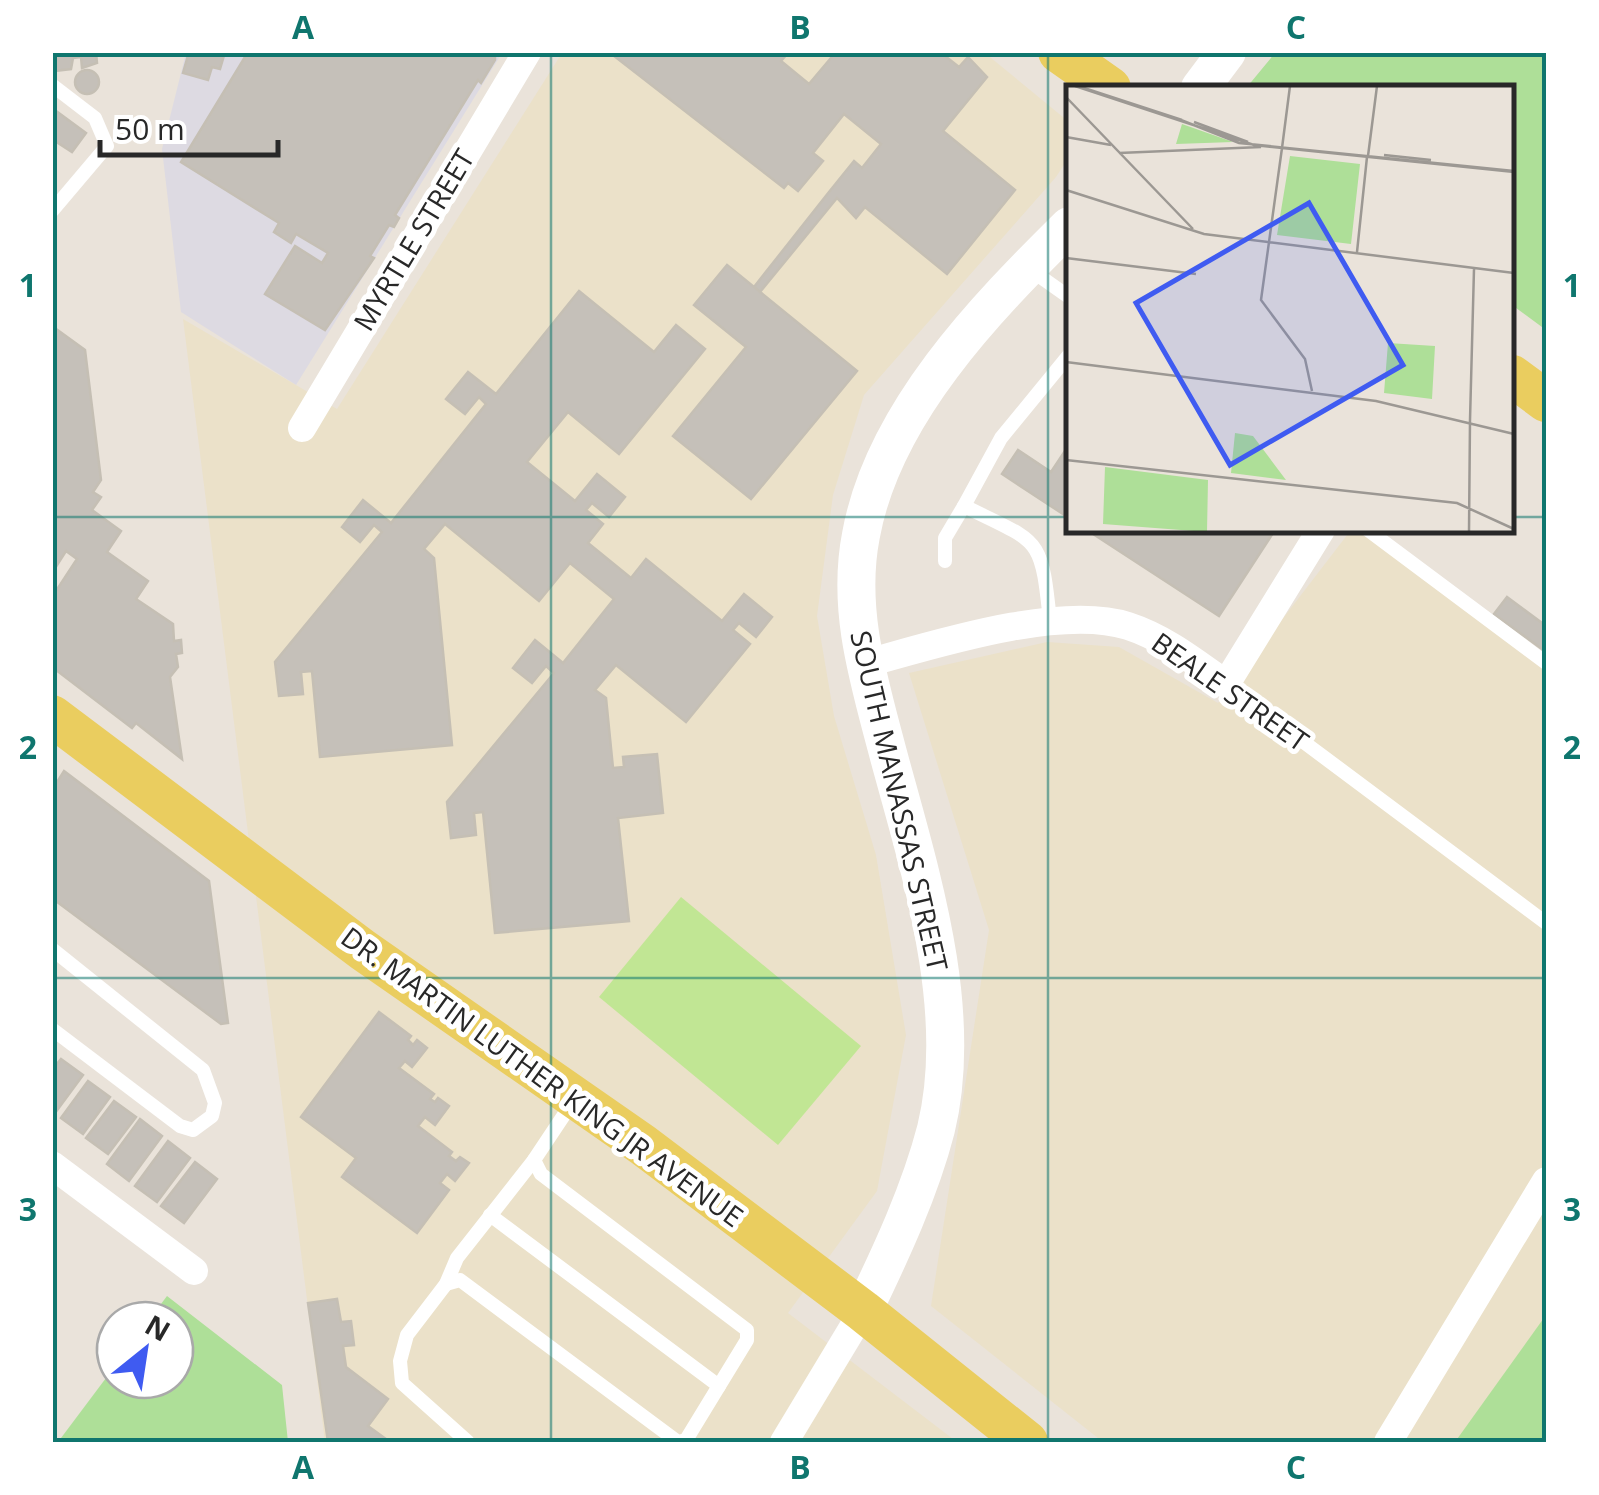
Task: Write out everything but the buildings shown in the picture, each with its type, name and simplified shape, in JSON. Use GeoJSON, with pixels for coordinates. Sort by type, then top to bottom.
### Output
{"type":"FeatureCollection","features":[{"type":"Feature","properties":{"kind":"main road"},"geometry":{"type":"LineString","coordinates":[[1058,52],[1106,85]]}},
{"type":"Feature","properties":{"kind":"main road"},"geometry":{"type":"LineString","coordinates":[[1514,377],[1546,401]]}},
{"type":"Feature","properties":{"kind":"main road","name":"DR. MARTIN LUTHER KING JR AVENUE"},"geometry":{"type":"LineString","coordinates":[[52,716],[363,950],[576,1096],[864,1311],[1026,1442]]}},
{"type":"Feature","properties":{"kind":"street","name":"MYRTLE STREET"},"geometry":{"type":"LineString","coordinates":[[302,428],[526,52]]}},
{"type":"Feature","properties":{"kind":"street"},"geometry":{"type":"LineString","coordinates":[[1202,85],[1227,52]]}},
{"type":"Feature","properties":{"kind":"street","name":"SOUTH MANASSAS STREET"},"geometry":{"type":"LineString","coordinates":[[864,1311],[919,1180],[937,1126],[942,993],[932,918],[864,664],[855,601],[860,535],[875,481],[947,364],[1027,267],[1066,229]]}},
{"type":"Feature","properties":{"kind":"street"},"geometry":{"type":"LineString","coordinates":[[1226,684],[1320,532]]}},
{"type":"Feature","properties":{"kind":"street","name":"BEALE STREET"},"geometry":{"type":"LineString","coordinates":[[864,664],[1050,620],[1124,624],[1162,640],[1226,684]]}},
{"type":"Feature","properties":{"kind":"street"},"geometry":{"type":"LineString","coordinates":[[52,1165],[194,1271]]}},
{"type":"Feature","properties":{"kind":"street"},"geometry":{"type":"LineString","coordinates":[[1388,1442],[1546,1181]]}},
{"type":"Feature","properties":{"kind":"street"},"geometry":{"type":"LineString","coordinates":[[784,1442],[864,1311]]}},
{"type":"Feature","properties":{"kind":"lane"},"geometry":{"type":"LineString","coordinates":[[52,85],[95,118],[107,146],[52,210]]}},
{"type":"Feature","properties":{"kind":"lane"},"geometry":{"type":"LineString","coordinates":[[1027,267],[1066,295]]}},
{"type":"Feature","properties":{"kind":"lane"},"geometry":{"type":"LineString","coordinates":[[945,562],[945,538],[992,452],[1066,358]]}},
{"type":"Feature","properties":{"kind":"lane"},"geometry":{"type":"LineString","coordinates":[[964,506],[1035,545],[1044,560],[1050,620]]}},
{"type":"Feature","properties":{"kind":"lane"},"geometry":{"type":"LineString","coordinates":[[1371,532],[1546,663]]}},
{"type":"Feature","properties":{"kind":"lane","name":"BEALE STREET"},"geometry":{"type":"LineString","coordinates":[[1226,684],[1546,923]]}},
{"type":"Feature","properties":{"kind":"lane"},"geometry":{"type":"LineString","coordinates":[[52,948],[203,1070],[214,1103],[212,1116],[193,1130],[180,1126],[52,1028]]}},
{"type":"Feature","properties":{"kind":"lane"},"geometry":{"type":"LineString","coordinates":[[468,1442],[402,1383],[400,1360],[408,1336],[446,1284],[456,1258],[534,1160],[576,1096]]}},
{"type":"Feature","properties":{"kind":"lane"},"geometry":{"type":"LineString","coordinates":[[446,1284],[460,1280],[678,1442],[686,1442],[747,1340],[747,1330],[540,1174],[534,1160]]}},
{"type":"Feature","properties":{"kind":"lane"},"geometry":{"type":"LineString","coordinates":[[490,1215],[719,1386]]}},
{"type":"Feature","properties":{"kind":"shaded area"},"geometry":{"type":"Polygon","coordinates":[[[186,53],[502,53],[296,385],[181,312],[162,149],[186,53]]]}},
{"type":"Feature","properties":{"kind":"shaded area"},"geometry":{"type":"Polygon","coordinates":[[[562,53],[985,53],[1066,120],[1066,162],[1056,177],[864,395],[833,495],[817,616],[834,716],[876,855],[906,1035],[877,1191],[788,1313],[957,1442],[325,1442],[183,319],[337,409],[562,53]]]}},
{"type":"Feature","properties":{"kind":"shaded area"},"geometry":{"type":"Polygon","coordinates":[[[1349,532],[1361,532],[1546,658],[1546,1442],[1103,1442],[931,1306],[989,930],[909,673],[1047,642],[1119,647],[1218,703],[1349,532]]]}},
{"type":"Feature","properties":{"kind":"green space"},"geometry":{"type":"Polygon","coordinates":[[[1275,53],[1546,53],[1546,330],[1514,306],[1514,85],[1249,85],[1275,53]]]}},
{"type":"Feature","properties":{"kind":"green space"},"geometry":{"type":"Polygon","coordinates":[[[681,897],[861,1046],[778,1145],[599,997],[681,897]]]}},
{"type":"Feature","properties":{"kind":"green space"},"geometry":{"type":"Polygon","coordinates":[[[1546,1315],[1546,1442],[1455,1442],[1546,1315]]]}},
{"type":"Feature","properties":{"kind":"green space"},"geometry":{"type":"Polygon","coordinates":[[[195,1318],[282,1385],[288,1442],[58,1442],[95,1393],[95,1400],[195,1400],[195,1318]]]}}]}
